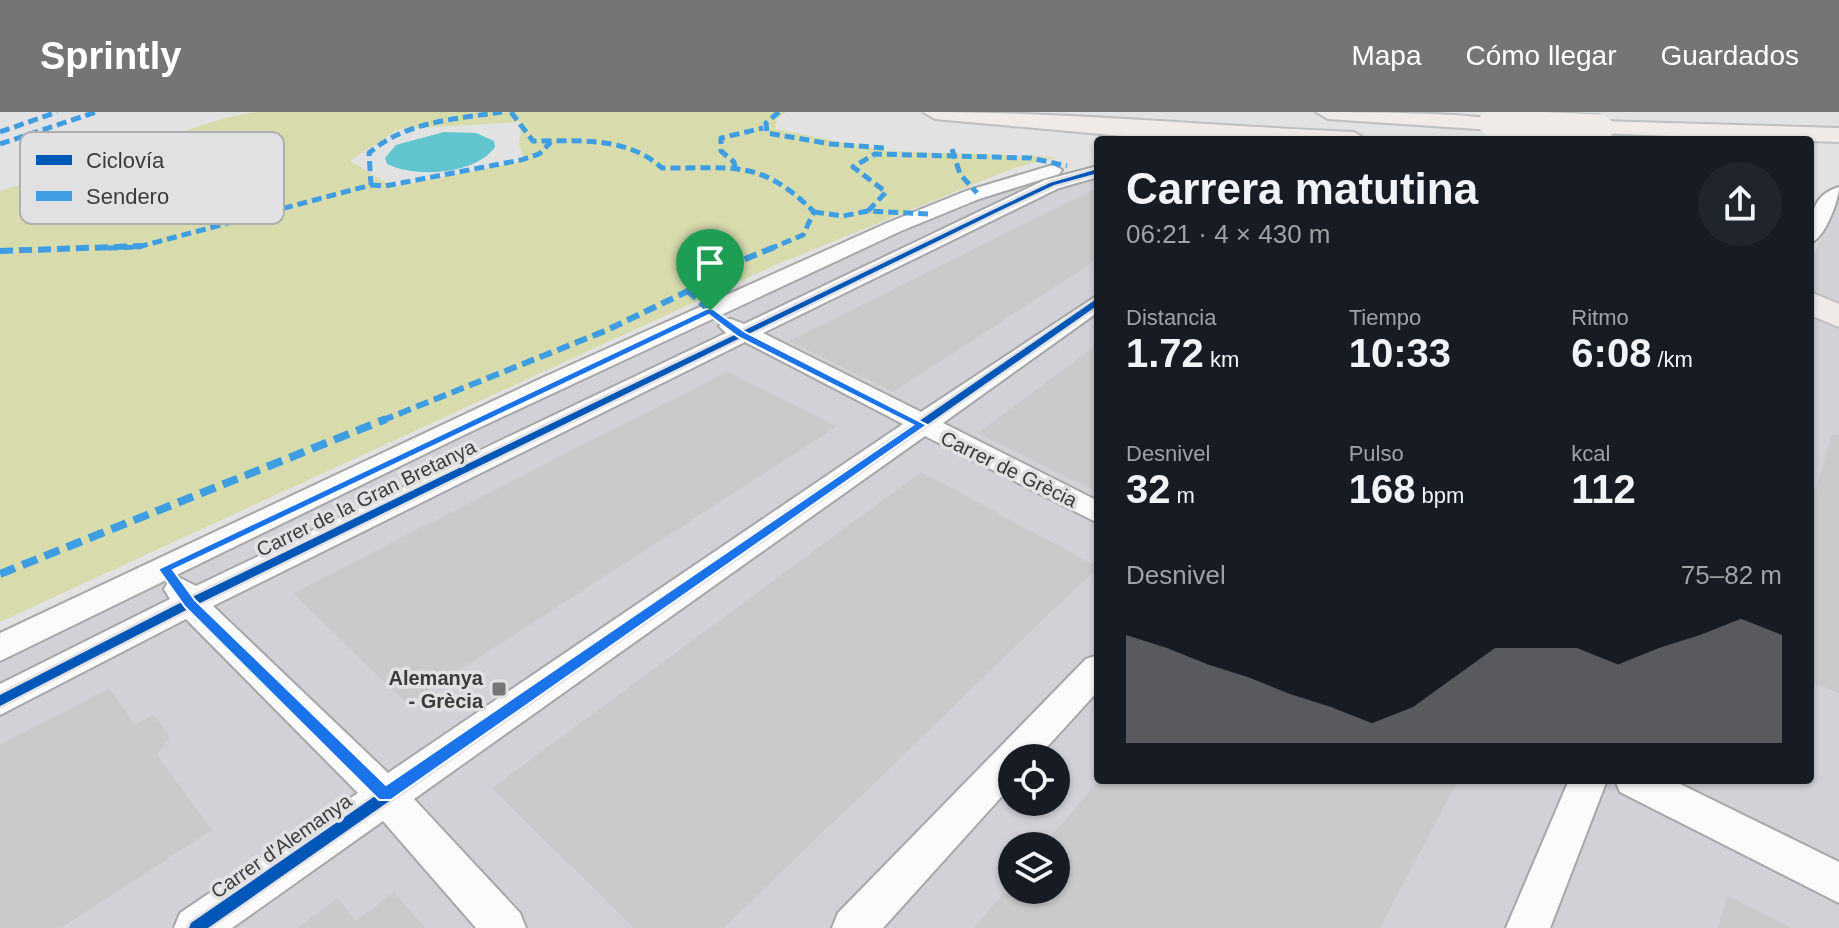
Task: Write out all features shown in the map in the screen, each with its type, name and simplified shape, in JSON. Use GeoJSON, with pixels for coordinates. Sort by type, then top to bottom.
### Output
{"type":"FeatureCollection","features":[{"type":"Feature","properties":{"kind":"highway"},"geometry":{"type":"LineString","coordinates":[[935,112],[1252,136]]}},
{"type":"Feature","properties":{"kind":"highway"},"geometry":{"type":"LineString","coordinates":[[1328,112],[1492,123],[1736,132],[1839,122]]}},
{"type":"Feature","properties":{"kind":"highway"},"geometry":{"type":"LineString","coordinates":[[1531,112],[1540,136]]}},
{"type":"Feature","properties":{"kind":"highway"},"geometry":{"type":"LineString","coordinates":[[1736,132],[1758,136]]}},
{"type":"Feature","properties":{"kind":"highway"},"geometry":{"type":"LineString","coordinates":[[1226,135],[1234,136]]}},
{"type":"Feature","properties":{"kind":"highway"},"geometry":{"type":"LineString","coordinates":[[1814,283],[1839,294]]}},
{"type":"Feature","properties":{"kind":"highway"},"geometry":{"type":"LineString","coordinates":[[1814,291],[1839,301]]}},
{"type":"Feature","properties":{"kind":"highway"},"geometry":{"type":"LineString","coordinates":[[1814,307],[1839,318]]}},
{"type":"Feature","properties":{"kind":"street","name":"Carrer de la Gran Bretanya"},"geometry":{"type":"LineString","coordinates":[[0,648],[710,311],[1008,180],[1094,163]]}},
{"type":"Feature","properties":{"kind":"street","name":"Carrer de la Gran Bretanya"},"geometry":{"type":"LineString","coordinates":[[0,701],[190,603],[995,211],[1052,184],[1094,172]]}},
{"type":"Feature","properties":{"kind":"street"},"geometry":{"type":"LineString","coordinates":[[1823,227],[1827,200],[1839,193]]}},
{"type":"Feature","properties":{"kind":"street"},"geometry":{"type":"LineString","coordinates":[[963,199],[995,211]]}},
{"type":"Feature","properties":{"kind":"street","name":"Carrer d'Alemanya"},"geometry":{"type":"LineString","coordinates":[[196,928],[1094,305]]}},
{"type":"Feature","properties":{"kind":"street","name":"Carrer de Grècia"},"geometry":{"type":"LineString","coordinates":[[710,311],[741,335],[1094,511]]}},
{"type":"Feature","properties":{"kind":"street"},"geometry":{"type":"LineString","coordinates":[[165,569],[190,603],[385,795],[504,928]]}},
{"type":"Feature","properties":{"kind":"street"},"geometry":{"type":"LineString","coordinates":[[1027,744],[1094,672]]}},
{"type":"Feature","properties":{"kind":"street"},"geometry":{"type":"LineString","coordinates":[[854,928],[998,775]]}},
{"type":"Feature","properties":{"kind":"street"},"geometry":{"type":"LineString","coordinates":[[1528,928],[1586,784]]}},
{"type":"Feature","properties":{"kind":"street"},"geometry":{"type":"LineString","coordinates":[[1642,784],[1839,883]]}},
{"type":"Feature","properties":{"kind":"shaded area"},"geometry":{"type":"Polygon","coordinates":[[[1094,166],[1094,784],[1814,784],[1814,253],[1839,199],[1839,928],[0,928],[0,648],[1001,187],[1094,166]]]}},
{"type":"Feature","properties":{"kind":"green space"},"geometry":{"type":"Polygon","coordinates":[[[256,112],[786,112],[777,119],[775,129],[888,151],[1059,157],[1014,168],[773,266],[0,622],[0,191],[20,185],[20,224],[284,224],[284,132],[182,132],[228,117],[256,112]],[[522,122],[399,129],[350,161],[394,187],[524,161],[519,143],[522,122]]]}},
{"type":"Feature","properties":{"kind":"water"},"geometry":{"type":"Polygon","coordinates":[[[444,132],[476,133],[494,141],[495,147],[474,163],[444,171],[413,171],[387,164],[385,158],[396,145],[444,132]]]}},
{"type":"Feature","properties":{"kind":"building"},"geometry":{"type":"Polygon","coordinates":[[[1094,190],[1094,262],[893,392],[788,341],[1094,190]]]}},
{"type":"Feature","properties":{"kind":"building"},"geometry":{"type":"Polygon","coordinates":[[[1094,347],[1094,490],[978,433],[1094,347]]]}},
{"type":"Feature","properties":{"kind":"building"},"geometry":{"type":"Polygon","coordinates":[[[728,371],[836,427],[407,704],[293,593],[728,371]]]}},
{"type":"Feature","properties":{"kind":"building"},"geometry":{"type":"Polygon","coordinates":[[[1832,434],[1839,435],[1839,693],[1814,683],[1816,489],[1832,434]]]}},
{"type":"Feature","properties":{"kind":"building"},"geometry":{"type":"Polygon","coordinates":[[[921,472],[1094,565],[1094,571],[724,928],[633,928],[492,788],[921,472]]]}},
{"type":"Feature","properties":{"kind":"building"},"geometry":{"type":"Polygon","coordinates":[[[109,688],[135,725],[153,714],[170,737],[157,755],[212,830],[61,928],[0,928],[0,745],[109,688]]]}},
{"type":"Feature","properties":{"kind":"building"},"geometry":{"type":"Polygon","coordinates":[[[1096,784],[1456,784],[1380,928],[974,928],[998,900],[998,904],[1070,904],[1070,832],[1055,832],[1096,784]]]}},
{"type":"Feature","properties":{"kind":"building"},"geometry":{"type":"Polygon","coordinates":[[[394,892],[425,928],[297,928],[338,898],[356,921],[394,892]]]}},
{"type":"Feature","properties":{"kind":"building"},"geometry":{"type":"Polygon","coordinates":[[[1727,895],[1791,928],[1718,928],[1727,895]]]}},
{"type":"Feature","properties":{"kind":"marked path"},"geometry":{"type":"LineString","coordinates":[[0,132],[57,112]]}},
{"type":"Feature","properties":{"kind":"marked path"},"geometry":{"type":"LineString","coordinates":[[36,132],[96,112]]}},
{"type":"Feature","properties":{"kind":"marked path"},"geometry":{"type":"LineString","coordinates":[[284,208],[371,185],[369,153],[396,134],[450,119],[502,112]]}},
{"type":"Feature","properties":{"kind":"marked path"},"geometry":{"type":"LineString","coordinates":[[511,112],[533,141],[596,141],[644,152],[662,168],[754,169],[792,190],[814,212],[803,235],[716,271],[688,291],[710,311]]}},
{"type":"Feature","properties":{"kind":"marked path"},"geometry":{"type":"LineString","coordinates":[[779,112],[766,123],[767,133],[831,144],[885,148]]}},
{"type":"Feature","properties":{"kind":"marked path"},"geometry":{"type":"LineString","coordinates":[[735,168],[734,162],[721,151],[721,138],[763,128]]}},
{"type":"Feature","properties":{"kind":"marked path"},"geometry":{"type":"LineString","coordinates":[[0,144],[20,137]]}},
{"type":"Feature","properties":{"kind":"marked path"},"geometry":{"type":"LineString","coordinates":[[371,185],[385,186],[521,160],[539,154],[551,142]]}},
{"type":"Feature","properties":{"kind":"marked path"},"geometry":{"type":"LineString","coordinates":[[952,149],[960,174],[977,193]]}},
{"type":"Feature","properties":{"kind":"marked path"},"geometry":{"type":"LineString","coordinates":[[868,211],[886,192],[853,167],[875,154],[1031,158],[1067,166]]}},
{"type":"Feature","properties":{"kind":"marked path"},"geometry":{"type":"LineString","coordinates":[[814,212],[843,216],[868,211],[928,214]]}},
{"type":"Feature","properties":{"kind":"marked path"},"geometry":{"type":"LineString","coordinates":[[0,251],[138,247],[224,224]]}},
{"type":"Feature","properties":{"kind":"marked path"},"geometry":{"type":"LineString","coordinates":[[0,574],[605,331],[688,291]]}},
{"type":"Feature","properties":{"kind":"cycle path"},"geometry":{"type":"LineString","coordinates":[[0,701],[190,603],[995,211],[1052,184],[1094,172]]}},
{"type":"Feature","properties":{"kind":"cycle path"},"geometry":{"type":"LineString","coordinates":[[196,928],[1094,305]]}},
{"type":"Feature","properties":{"kind":"place","name":"Alemanya - Grècia"},"geometry":{"type":"Point","coordinates":[499,689]}},
{"type":"Feature","properties":{"kind":"route"},"geometry":{"type":"LineString","coordinates":[[710,311],[741,335],[921,425],[385,795],[190,603],[165,569],[672,328],[710,311]]}}]}
